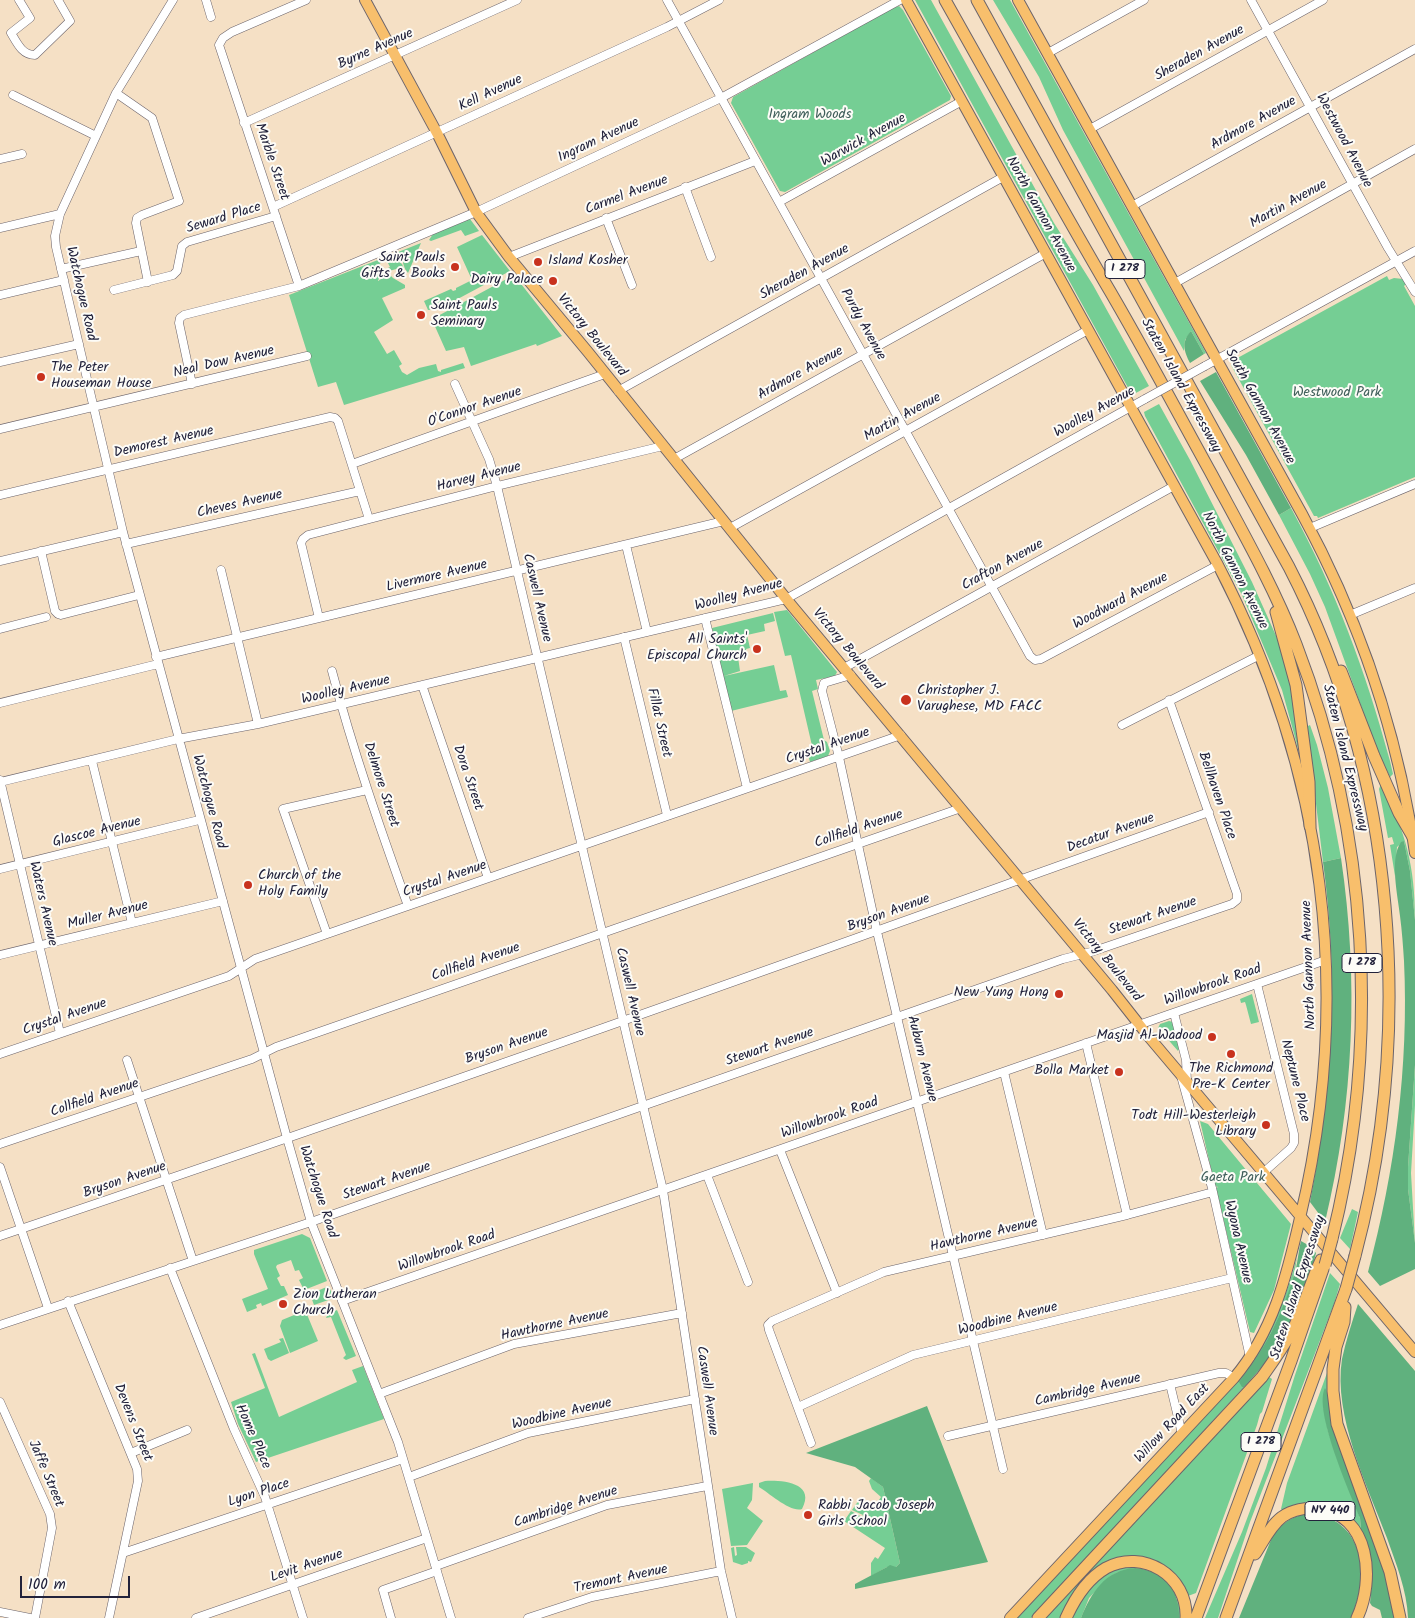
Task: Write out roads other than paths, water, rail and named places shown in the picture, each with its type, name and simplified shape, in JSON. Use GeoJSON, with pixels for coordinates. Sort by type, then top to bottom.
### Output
{"type":"FeatureCollection","features":[{"type":"Feature","properties":{"kind":"highway","name":"Staten Island Expressway"},"geometry":{"type":"LineString","coordinates":[[945,0],[1141,344],[1268,581],[1295,641],[1321,719],[1340,794],[1356,887],[1362,960],[1360,1058],[1357,1099],[1349,1158],[1333,1235],[1292,1361],[1196,1618]]}},
{"type":"Feature","properties":{"kind":"highway","name":"Staten Island Expressway"},"geometry":{"type":"LineString","coordinates":[[977,0],[1304,598],[1326,649],[1354,734],[1368,790],[1381,868],[1389,947],[1390,1026],[1384,1105],[1374,1177],[1346,1289],[1226,1618]]}},
{"type":"Feature","properties":{"kind":"highway"},"geometry":{"type":"LineString","coordinates":[[984,0],[1002,45]]}},
{"type":"Feature","properties":{"kind":"highway"},"geometry":{"type":"LineString","coordinates":[[1268,581],[1296,685],[1309,782],[1310,826]]}},
{"type":"Feature","properties":{"kind":"highway"},"geometry":{"type":"LineString","coordinates":[[1326,649],[1343,674],[1374,756],[1399,814],[1414,836]]}},
{"type":"Feature","properties":{"kind":"highway"},"geometry":{"type":"LineString","coordinates":[[1038,1618],[1262,1377],[1279,1353],[1294,1326],[1311,1282],[1323,1263]]}},
{"type":"Feature","properties":{"kind":"highway"},"geometry":{"type":"LineString","coordinates":[[1346,1289],[1344,1322],[1336,1347],[1333,1369],[1335,1414],[1343,1443],[1390,1572],[1400,1615]]}},
{"type":"Feature","properties":{"kind":"highway","name":"NY 440"},"geometry":{"type":"LineString","coordinates":[[1241,1577],[1268,1534],[1280,1519],[1304,1509],[1317,1508],[1328,1511],[1344,1519],[1353,1528],[1363,1546],[1366,1560],[1367,1584],[1364,1602],[1357,1618]]}},
{"type":"Feature","properties":{"kind":"highway"},"geometry":{"type":"LineString","coordinates":[[1066,1618],[1079,1594],[1096,1575],[1112,1565],[1130,1561],[1153,1565],[1172,1578],[1183,1594],[1186,1618]]}},
{"type":"Feature","properties":{"kind":"main road","name":"Victory Boulevard"},"geometry":{"type":"LineString","coordinates":[[365,0],[437,133],[476,212],[509,257],[786,599],[1021,879],[1184,1078],[1413,1345]]}},
{"type":"Feature","properties":{"kind":"main road","name":"North Gannon Avenue"},"geometry":{"type":"LineString","coordinates":[[906,0],[1218,565],[1260,655],[1288,733],[1302,785],[1310,826],[1321,898],[1326,960],[1326,1029],[1322,1100],[1301,1216]]}},
{"type":"Feature","properties":{"kind":"main road","name":"South Gannon Avenue"},"geometry":{"type":"LineString","coordinates":[[1018,0],[1310,528],[1368,659],[1386,717],[1400,774],[1414,836],[1415,853]]}},
{"type":"Feature","properties":{"kind":"main road","name":"Willow Road East"},"geometry":{"type":"LineString","coordinates":[[1010,1618],[1234,1378],[1250,1357],[1263,1335],[1279,1298],[1301,1216]]}},
{"type":"Feature","properties":{"kind":"street"},"geometry":{"type":"LineString","coordinates":[[19,0],[30,18],[11,33],[23,52],[30,55],[35,55],[70,20],[58,0]]}},
{"type":"Feature","properties":{"kind":"street","name":"Watchogue Road"},"geometry":{"type":"LineString","coordinates":[[173,0],[116,93],[60,214],[55,236],[56,248],[126,544],[199,820],[242,968],[286,1138],[311,1222],[380,1394],[403,1459],[451,1618]]}},
{"type":"Feature","properties":{"kind":"street"},"geometry":{"type":"LineString","coordinates":[[206,0],[211,17]]}},
{"type":"Feature","properties":{"kind":"street","name":"Marble Street"},"geometry":{"type":"LineString","coordinates":[[299,286],[219,45],[223,38],[232,32],[306,0]]}},
{"type":"Feature","properties":{"kind":"street","name":"Byrne Avenue"},"geometry":{"type":"LineString","coordinates":[[244,123],[517,0]]}},
{"type":"Feature","properties":{"kind":"street","name":"Purdy Avenue"},"geometry":{"type":"LineString","coordinates":[[667,0],[1030,656],[1035,660]]}},
{"type":"Feature","properties":{"kind":"street","name":"Kell Avenue"},"geometry":{"type":"LineString","coordinates":[[273,207],[679,21],[718,0]]}},
{"type":"Feature","properties":{"kind":"street","name":"Ingram Avenue"},"geometry":{"type":"LineString","coordinates":[[192,384],[179,323],[180,318],[184,315],[299,286],[476,212],[721,98],[900,0]]}},
{"type":"Feature","properties":{"kind":"street"},"geometry":{"type":"LineString","coordinates":[[1048,54],[1133,3],[1144,0]]}},
{"type":"Feature","properties":{"kind":"street","name":"Westwood Avenue"},"geometry":{"type":"LineString","coordinates":[[1251,0],[1352,184],[1415,292]]}},
{"type":"Feature","properties":{"kind":"street","name":"Sheraden Avenue"},"geometry":{"type":"LineString","coordinates":[[1090,129],[1323,0]]}},
{"type":"Feature","properties":{"kind":"street","name":"Ardmore Avenue"},"geometry":{"type":"LineString","coordinates":[[1132,206],[1415,49]]}},
{"type":"Feature","properties":{"kind":"street"},"geometry":{"type":"LineString","coordinates":[[116,93],[152,118],[179,201],[137,218],[136,223],[148,282]]}},
{"type":"Feature","properties":{"kind":"street"},"geometry":{"type":"LineString","coordinates":[[13,95],[96,136]]}},
{"type":"Feature","properties":{"kind":"street","name":"Warwick Avenue"},"geometry":{"type":"LineString","coordinates":[[779,202],[962,101]]}},
{"type":"Feature","properties":{"kind":"street","name":"Martin Avenue"},"geometry":{"type":"LineString","coordinates":[[1174,283],[1415,149]]}},
{"type":"Feature","properties":{"kind":"street"},"geometry":{"type":"LineString","coordinates":[[0,159],[22,154]]}},
{"type":"Feature","properties":{"kind":"street","name":"Carmel Avenue"},"geometry":{"type":"LineString","coordinates":[[509,257],[755,161]]}},
{"type":"Feature","properties":{"kind":"street","name":"Sheraden Avenue"},"geometry":{"type":"LineString","coordinates":[[618,391],[1004,177]]}},
{"type":"Feature","properties":{"kind":"street"},"geometry":{"type":"LineString","coordinates":[[685,187],[711,257]]}},
{"type":"Feature","properties":{"kind":"street"},"geometry":{"type":"LineString","coordinates":[[0,228],[60,214]]}},
{"type":"Feature","properties":{"kind":"street","name":"Seward Place"},"geometry":{"type":"LineString","coordinates":[[114,290],[166,278],[176,273],[182,246],[187,242],[276,216]]}},
{"type":"Feature","properties":{"kind":"street"},"geometry":{"type":"LineString","coordinates":[[606,218],[632,285]]}},
{"type":"Feature","properties":{"kind":"street"},"geometry":{"type":"LineString","coordinates":[[61,268],[142,251]]}},
{"type":"Feature","properties":{"kind":"street","name":"Woolley Avenue"},"geometry":{"type":"LineString","coordinates":[[0,782],[92,761],[178,738],[258,724],[786,599],[1415,251]]}},
{"type":"Feature","properties":{"kind":"street","name":"Ardmore Avenue"},"geometry":{"type":"LineString","coordinates":[[674,459],[1046,253]]}},
{"type":"Feature","properties":{"kind":"street"},"geometry":{"type":"LineString","coordinates":[[0,295],[64,280]]}},
{"type":"Feature","properties":{"kind":"street","name":"Martin Avenue"},"geometry":{"type":"LineString","coordinates":[[727,525],[906,431],[1088,330]]}},
{"type":"Feature","properties":{"kind":"street"},"geometry":{"type":"LineString","coordinates":[[0,362],[79,344]]}},
{"type":"Feature","properties":{"kind":"street","name":"Neal Dow Avenue"},"geometry":{"type":"LineString","coordinates":[[0,429],[307,356]]}},
{"type":"Feature","properties":{"kind":"street","name":"O'Connor Avenue"},"geometry":{"type":"LineString","coordinates":[[352,464],[605,374]]}},
{"type":"Feature","properties":{"kind":"street","name":"Caswell Avenue"},"geometry":{"type":"LineString","coordinates":[[455,384],[489,459],[497,486],[662,1190],[707,1486],[721,1571],[732,1618]]}},
{"type":"Feature","properties":{"kind":"street","name":"Demorest Avenue"},"geometry":{"type":"LineString","coordinates":[[0,495],[330,417],[338,421],[352,464]]}},
{"type":"Feature","properties":{"kind":"street","name":"Harvey Avenue"},"geometry":{"type":"LineString","coordinates":[[319,618],[301,543],[308,536],[497,486],[663,446]]}},
{"type":"Feature","properties":{"kind":"street"},"geometry":{"type":"LineString","coordinates":[[352,464],[369,519]]}},
{"type":"Feature","properties":{"kind":"street"},"geometry":{"type":"LineString","coordinates":[[1310,528],[1415,484]]}},
{"type":"Feature","properties":{"kind":"street","name":"Crafton Avenue"},"geometry":{"type":"LineString","coordinates":[[848,672],[992,587],[1174,486]]}},
{"type":"Feature","properties":{"kind":"street","name":"Cheves Avenue"},"geometry":{"type":"LineString","coordinates":[[126,544],[360,491]]}},
{"type":"Feature","properties":{"kind":"street","name":"Livermore Avenue"},"geometry":{"type":"LineString","coordinates":[[0,703],[237,638],[626,545],[727,525]]}},
{"type":"Feature","properties":{"kind":"street"},"geometry":{"type":"LineString","coordinates":[[0,560],[123,532]]}},
{"type":"Feature","properties":{"kind":"street"},"geometry":{"type":"LineString","coordinates":[[626,545],[647,632]]}},
{"type":"Feature","properties":{"kind":"street"},"geometry":{"type":"LineString","coordinates":[[41,551],[55,610],[58,614],[61,615],[140,595]]}},
{"type":"Feature","properties":{"kind":"street","name":"Woodward Avenue"},"geometry":{"type":"LineString","coordinates":[[1035,660],[1218,565]]}},
{"type":"Feature","properties":{"kind":"street"},"geometry":{"type":"LineString","coordinates":[[221,570],[258,724]]}},
{"type":"Feature","properties":{"kind":"street"},"geometry":{"type":"LineString","coordinates":[[1350,615],[1415,588]]}},
{"type":"Feature","properties":{"kind":"street"},"geometry":{"type":"LineString","coordinates":[[0,629],[46,617]]}},
{"type":"Feature","properties":{"kind":"street"},"geometry":{"type":"LineString","coordinates":[[704,618],[747,788]]}},
{"type":"Feature","properties":{"kind":"street","name":"Fillat Street"},"geometry":{"type":"LineString","coordinates":[[624,637],[667,816]]}},
{"type":"Feature","properties":{"kind":"street"},"geometry":{"type":"LineString","coordinates":[[1122,725],[1260,655]]}},
{"type":"Feature","properties":{"kind":"street","name":"Delmore Street"},"geometry":{"type":"LineString","coordinates":[[332,671],[367,790],[408,906]]}},
{"type":"Feature","properties":{"kind":"street","name":"Auburn Avenue"},"geometry":{"type":"LineString","coordinates":[[848,672],[824,683],[822,691],[1004,1468]]}},
{"type":"Feature","properties":{"kind":"street","name":"Dora Street"},"geometry":{"type":"LineString","coordinates":[[422,686],[488,878]]}},
{"type":"Feature","properties":{"kind":"street","name":"Bellhaven Place"},"geometry":{"type":"LineString","coordinates":[[1170,700],[1209,812],[1236,894],[1236,900]]}},
{"type":"Feature","properties":{"kind":"street","name":"Crystal Avenue"},"geometry":{"type":"LineString","coordinates":[[0,1054],[229,976],[254,959],[901,735]]}},
{"type":"Feature","properties":{"kind":"street"},"geometry":{"type":"LineString","coordinates":[[92,761],[132,923]]}},
{"type":"Feature","properties":{"kind":"street","name":"Waters Avenue"},"geometry":{"type":"LineString","coordinates":[[0,782],[60,1033]]}},
{"type":"Feature","properties":{"kind":"street"},"geometry":{"type":"LineString","coordinates":[[327,934],[283,809],[367,790]]}},
{"type":"Feature","properties":{"kind":"street","name":"Collfield Avenue"},"geometry":{"type":"LineString","coordinates":[[0,1144],[252,1058],[276,1047],[961,808]]}},
{"type":"Feature","properties":{"kind":"street","name":"Decatur Avenue"},"geometry":{"type":"LineString","coordinates":[[1021,879],[1209,812]]}},
{"type":"Feature","properties":{"kind":"street","name":"Glascoe Avenue"},"geometry":{"type":"LineString","coordinates":[[0,869],[199,820]]}},
{"type":"Feature","properties":{"kind":"street","name":"Bryson Avenue"},"geometry":{"type":"LineString","coordinates":[[0,1236],[877,932],[1021,879]]}},
{"type":"Feature","properties":{"kind":"street","name":"Stewart Avenue"},"geometry":{"type":"LineString","coordinates":[[311,1222],[1067,957],[1083,954],[1232,904],[1236,900]]}},
{"type":"Feature","properties":{"kind":"street","name":"Muller Avenue"},"geometry":{"type":"LineString","coordinates":[[0,955],[223,901]]}},
{"type":"Feature","properties":{"kind":"street","name":"Willowbrook Road"},"geometry":{"type":"LineString","coordinates":[[342,1302],[1326,960]]}},
{"type":"Feature","properties":{"kind":"street","name":"Neptune Place"},"geometry":{"type":"LineString","coordinates":[[1258,984],[1294,1134],[1294,1143],[1291,1148],[1264,1172]]}},
{"type":"Feature","properties":{"kind":"street","name":"Wyona Avenue"},"geometry":{"type":"LineString","coordinates":[[1174,1013],[1186,1060],[1184,1078],[1213,1192],[1250,1357]]}},
{"type":"Feature","properties":{"kind":"street"},"geometry":{"type":"LineString","coordinates":[[1086,1043],[1127,1215]]}},
{"type":"Feature","properties":{"kind":"street"},"geometry":{"type":"LineString","coordinates":[[127,1060],[193,1261]]}},
{"type":"Feature","properties":{"kind":"street"},"geometry":{"type":"LineString","coordinates":[[1004,1072],[1043,1236]]}},
{"type":"Feature","properties":{"kind":"street"},"geometry":{"type":"LineString","coordinates":[[780,1150],[837,1293]]}},
{"type":"Feature","properties":{"kind":"street"},"geometry":{"type":"LineString","coordinates":[[0,1167],[48,1308]]}},
{"type":"Feature","properties":{"kind":"street"},"geometry":{"type":"LineString","coordinates":[[707,1175],[748,1282]]}},
{"type":"Feature","properties":{"kind":"street","name":"Hawthorne Avenue"},"geometry":{"type":"LineString","coordinates":[[798,1407],[768,1330],[768,1325],[772,1321],[884,1272],[1043,1236],[1213,1192]]}},
{"type":"Feature","properties":{"kind":"street"},"geometry":{"type":"LineString","coordinates":[[0,1325],[311,1222]]}},
{"type":"Feature","properties":{"kind":"street","name":"Home Place"},"geometry":{"type":"LineString","coordinates":[[170,1268],[234,1429],[268,1505],[303,1618]]}},
{"type":"Feature","properties":{"kind":"street","name":"Woodbine Avenue"},"geometry":{"type":"LineString","coordinates":[[798,1407],[913,1355],[974,1342],[1232,1278]]}},
{"type":"Feature","properties":{"kind":"street","name":"Devens Street"},"geometry":{"type":"LineString","coordinates":[[68,1301],[137,1469],[138,1481],[109,1618]]}},
{"type":"Feature","properties":{"kind":"street","name":"Hawthorne Avenue"},"geometry":{"type":"LineString","coordinates":[[380,1394],[514,1344],[682,1313]]}},
{"type":"Feature","properties":{"kind":"street","name":"Cambridge Avenue"},"geometry":{"type":"LineString","coordinates":[[948,1436],[1219,1373],[1226,1373],[1234,1378]]}},
{"type":"Feature","properties":{"kind":"street"},"geometry":{"type":"LineString","coordinates":[[1170,1384],[1182,1434]]}},
{"type":"Feature","properties":{"kind":"street","name":"Woodbine Avenue"},"geometry":{"type":"LineString","coordinates":[[409,1477],[528,1433],[695,1399]]}},
{"type":"Feature","properties":{"kind":"street","name":"Jaffe Street"},"geometry":{"type":"LineString","coordinates":[[0,1402],[50,1514],[52,1528],[35,1618]]}},
{"type":"Feature","properties":{"kind":"street"},"geometry":{"type":"LineString","coordinates":[[798,1407],[811,1443]]}},
{"type":"Feature","properties":{"kind":"street"},"geometry":{"type":"LineString","coordinates":[[131,1453],[187,1430]]}},
{"type":"Feature","properties":{"kind":"street","name":"Lyon Place"},"geometry":{"type":"LineString","coordinates":[[123,1553],[403,1459]]}},
{"type":"Feature","properties":{"kind":"street","name":"Cambridge Avenue"},"geometry":{"type":"LineString","coordinates":[[391,1618],[383,1590],[607,1505],[707,1486]]}},
{"type":"Feature","properties":{"kind":"street","name":"Levit Avenue"},"geometry":{"type":"LineString","coordinates":[[196,1618],[212,1616],[293,1585],[427,1538]]}},
{"type":"Feature","properties":{"kind":"street","name":"Tremont Avenue"},"geometry":{"type":"LineString","coordinates":[[528,1618],[592,1597],[721,1571]]}},
{"type":"Feature","properties":{"kind":"street"},"geometry":{"type":"LineString","coordinates":[[0,1612],[30,1618]]}},
{"type":"Feature","properties":{"kind":"place","name":"Island Kosher"},"geometry":{"type":"Point","coordinates":[538,262]}},
{"type":"Feature","properties":{"kind":"place","name":"Saint Pauls Gifts & Books"},"geometry":{"type":"Point","coordinates":[455,267]}},
{"type":"Feature","properties":{"kind":"place","name":"Dairy Palace"},"geometry":{"type":"Point","coordinates":[553,281]}},
{"type":"Feature","properties":{"kind":"place","name":"Saint Pauls Seminary"},"geometry":{"type":"Point","coordinates":[421,315]}},
{"type":"Feature","properties":{"kind":"place","name":"The Peter Houseman House"},"geometry":{"type":"Point","coordinates":[41,377]}},
{"type":"Feature","properties":{"kind":"place","name":"All Saints' Episcopal Church"},"geometry":{"type":"Point","coordinates":[757,649]}},
{"type":"Feature","properties":{"kind":"place","name":"Christopher J. Varughese, MD FACC"},"geometry":{"type":"Point","coordinates":[906,700]}},
{"type":"Feature","properties":{"kind":"place","name":"Church of the Holy Family"},"geometry":{"type":"Point","coordinates":[248,885]}},
{"type":"Feature","properties":{"kind":"place","name":"New Yung Hong"},"geometry":{"type":"Point","coordinates":[1059,994]}},
{"type":"Feature","properties":{"kind":"place","name":"Masjid Al-Wadood"},"geometry":{"type":"Point","coordinates":[1212,1037]}},
{"type":"Feature","properties":{"kind":"place","name":"The Richmond Pre-K Center"},"geometry":{"type":"Point","coordinates":[1231,1054]}},
{"type":"Feature","properties":{"kind":"place","name":"Bolla Market"},"geometry":{"type":"Point","coordinates":[1119,1072]}},
{"type":"Feature","properties":{"kind":"place","name":"Todt Hill-Westerleigh Library"},"geometry":{"type":"Point","coordinates":[1266,1125]}},
{"type":"Feature","properties":{"kind":"place","name":"Zion Lutheran Church"},"geometry":{"type":"Point","coordinates":[283,1304]}},
{"type":"Feature","properties":{"kind":"place","name":"Rabbi Jacob Joseph Girls School"},"geometry":{"type":"Point","coordinates":[808,1515]}},
{"type":"Feature","properties":{"kind":"park label","name":"Ingram Woods"},"geometry":{"type":"Point","coordinates":[810,116]}},
{"type":"Feature","properties":{"kind":"park label","name":"Westwood Park"},"geometry":{"type":"Point","coordinates":[1337,394]}},
{"type":"Feature","properties":{"kind":"park label","name":"Gaeta Park"},"geometry":{"type":"Point","coordinates":[1233,1179]}}]}
